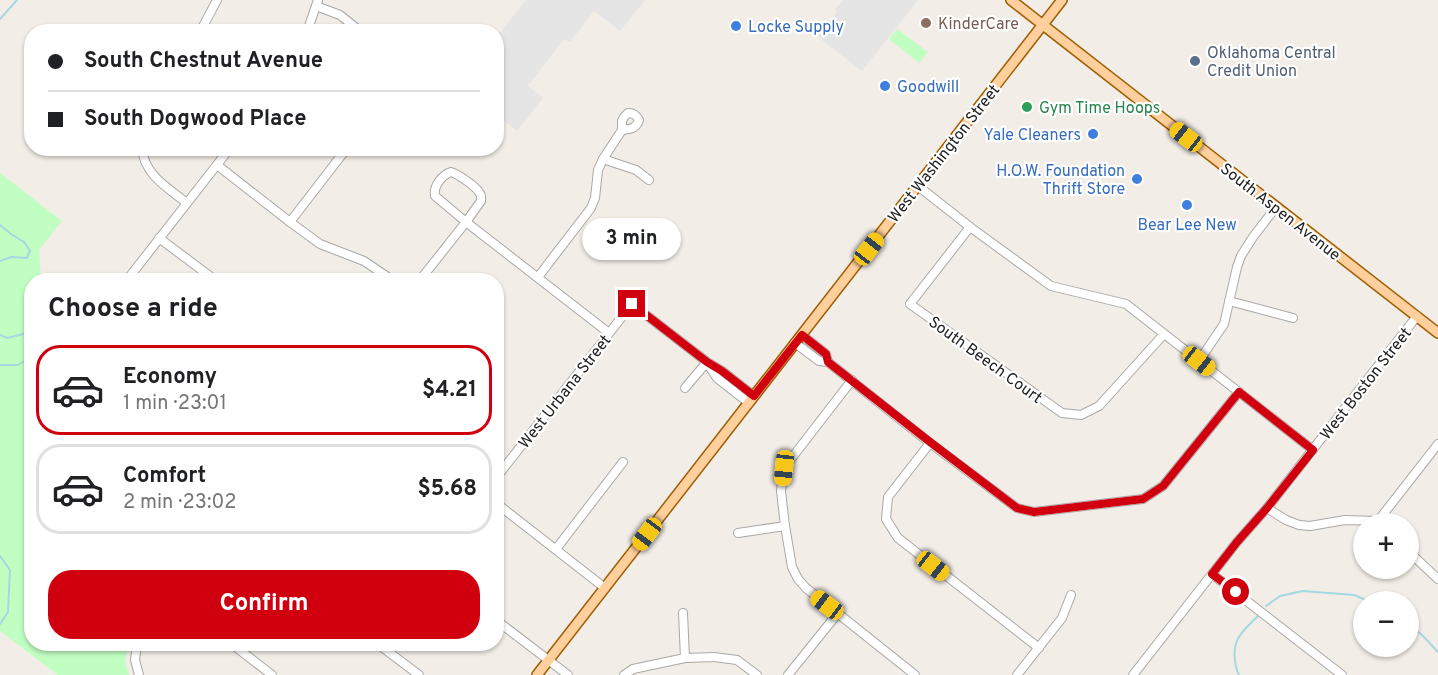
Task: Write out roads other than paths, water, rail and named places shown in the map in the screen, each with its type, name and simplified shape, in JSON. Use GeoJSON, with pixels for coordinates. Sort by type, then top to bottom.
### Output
{"type":"FeatureCollection","features":[{"type":"Feature","properties":{"kind":"main road","name":"South Aspen Avenue"},"geometry":{"type":"LineString","coordinates":[[1011,0],[1438,333]]}},
{"type":"Feature","properties":{"kind":"main road","name":"West Washington Street"},"geometry":{"type":"LineString","coordinates":[[537,675],[1062,0]]}},
{"type":"Feature","properties":{"kind":"street"},"geometry":{"type":"LineString","coordinates":[[204,24],[217,0]]}},
{"type":"Feature","properties":{"kind":"street"},"geometry":{"type":"LineString","coordinates":[[310,24],[317,3],[340,15],[351,24]]}},
{"type":"Feature","properties":{"kind":"street"},"geometry":{"type":"LineString","coordinates":[[538,277],[591,208],[595,198],[598,170],[622,130]]}},
{"type":"Feature","properties":{"kind":"street"},"geometry":{"type":"LineString","coordinates":[[143,156],[151,173],[187,203]]}},
{"type":"Feature","properties":{"kind":"street"},"geometry":{"type":"LineString","coordinates":[[132,273],[224,156]]}},
{"type":"Feature","properties":{"kind":"street"},"geometry":{"type":"LineString","coordinates":[[290,222],[341,156]]}},
{"type":"Feature","properties":{"kind":"street"},"geometry":{"type":"LineString","coordinates":[[603,159],[636,170],[649,180]]}},
{"type":"Feature","properties":{"kind":"street"},"geometry":{"type":"LineString","coordinates":[[217,165],[320,244],[364,261],[382,273]]}},
{"type":"Feature","properties":{"kind":"street"},"geometry":{"type":"LineString","coordinates":[[426,273],[466,222],[482,201],[479,192],[456,173],[446,174],[436,185],[435,196],[466,222],[609,333]]}},
{"type":"Feature","properties":{"kind":"street"},"geometry":{"type":"LineString","coordinates":[[918,186],[1051,286],[1126,304],[1313,450]]}},
{"type":"Feature","properties":{"kind":"street"},"geometry":{"type":"LineString","coordinates":[[1199,361],[1224,324],[1241,256],[1276,207]]}},
{"type":"Feature","properties":{"kind":"street","name":"South Beech Court"},"geometry":{"type":"LineString","coordinates":[[970,227],[910,304],[1062,413],[1081,415],[1099,406],[1164,334]]}},
{"type":"Feature","properties":{"kind":"street"},"geometry":{"type":"LineString","coordinates":[[159,238],[206,273]]}},
{"type":"Feature","properties":{"kind":"street"},"geometry":{"type":"LineString","coordinates":[[1229,301],[1293,318]]}},
{"type":"Feature","properties":{"kind":"street","name":"West Urbana Street"},"geometry":{"type":"LineString","coordinates":[[504,468],[632,304],[707,362]]}},
{"type":"Feature","properties":{"kind":"street","name":"West Boston Street"},"geometry":{"type":"LineString","coordinates":[[1133,675],[1417,316]]}},
{"type":"Feature","properties":{"kind":"street"},"geometry":{"type":"LineString","coordinates":[[798,339],[819,361],[828,362],[1017,508],[1034,512],[1143,499],[1163,486],[1239,392]]}},
{"type":"Feature","properties":{"kind":"street"},"geometry":{"type":"LineString","coordinates":[[685,388],[707,362],[717,378],[752,399]]}},
{"type":"Feature","properties":{"kind":"street"},"geometry":{"type":"LineString","coordinates":[[852,380],[784,468],[781,491],[792,567],[806,588],[905,672],[915,675]]}},
{"type":"Feature","properties":{"kind":"street"},"geometry":{"type":"LineString","coordinates":[[930,442],[888,497],[886,519],[898,538],[1039,648]]}},
{"type":"Feature","properties":{"kind":"street"},"geometry":{"type":"LineString","coordinates":[[1386,513],[1438,444]]}},
{"type":"Feature","properties":{"kind":"street"},"geometry":{"type":"LineString","coordinates":[[556,549],[623,462]]}},
{"type":"Feature","properties":{"kind":"street"},"geometry":{"type":"LineString","coordinates":[[1267,508],[1299,525],[1310,526],[1353,520]]}},
{"type":"Feature","properties":{"kind":"street"},"geometry":{"type":"LineString","coordinates":[[504,509],[605,588]]}},
{"type":"Feature","properties":{"kind":"street"},"geometry":{"type":"LineString","coordinates":[[738,533],[785,526]]}},
{"type":"Feature","properties":{"kind":"street"},"geometry":{"type":"LineString","coordinates":[[1419,561],[1438,579]]}},
{"type":"Feature","properties":{"kind":"street"},"geometry":{"type":"LineString","coordinates":[[1212,574],[1342,675]]}},
{"type":"Feature","properties":{"kind":"street"},"geometry":{"type":"LineString","coordinates":[[1017,675],[1062,618],[1071,595]]}},
{"type":"Feature","properties":{"kind":"street"},"geometry":{"type":"LineString","coordinates":[[683,613],[685,658]]}},
{"type":"Feature","properties":{"kind":"street"},"geometry":{"type":"LineString","coordinates":[[788,675],[838,613]]}},
{"type":"Feature","properties":{"kind":"street"},"geometry":{"type":"LineString","coordinates":[[504,626],[568,675]]}},
{"type":"Feature","properties":{"kind":"street"},"geometry":{"type":"LineString","coordinates":[[137,651],[136,667],[139,675]]}},
{"type":"Feature","properties":{"kind":"street"},"geometry":{"type":"LineString","coordinates":[[241,651],[272,675]]}},
{"type":"Feature","properties":{"kind":"street"},"geometry":{"type":"LineString","coordinates":[[387,651],[419,675]]}},
{"type":"Feature","properties":{"kind":"street"},"geometry":{"type":"LineString","coordinates":[[624,675],[633,669],[685,658],[714,657],[737,660],[757,675]]}},
{"type":"Feature","properties":{"kind":"waterway"},"geometry":{"type":"LineString","coordinates":[[0,19],[17,0]]}},
{"type":"Feature","properties":{"kind":"waterway"},"geometry":{"type":"LineString","coordinates":[[0,225],[24,242],[30,251],[27,258],[11,257],[0,261]]}},
{"type":"Feature","properties":{"kind":"waterway"},"geometry":{"type":"LineString","coordinates":[[0,335],[7,338],[24,334]]}},
{"type":"Feature","properties":{"kind":"waterway"},"geometry":{"type":"LineString","coordinates":[[0,365],[18,365],[24,362]]}},
{"type":"Feature","properties":{"kind":"waterway"},"geometry":{"type":"LineString","coordinates":[[0,556],[10,570],[8,612],[0,624]]}},
{"type":"Feature","properties":{"kind":"waterway"},"geometry":{"type":"LineString","coordinates":[[1266,606],[1280,596],[1303,591],[1353,595]]}},
{"type":"Feature","properties":{"kind":"waterway"},"geometry":{"type":"LineString","coordinates":[[1239,675],[1236,668],[1235,646],[1243,631],[1258,616]]}},
{"type":"Feature","properties":{"kind":"waterway"},"geometry":{"type":"LineString","coordinates":[[1419,633],[1438,652]]}},
{"type":"Feature","properties":{"kind":"place","name":"KinderCare"},"geometry":{"type":"Point","coordinates":[926,23]}},
{"type":"Feature","properties":{"kind":"place","name":"Locke Supply"},"geometry":{"type":"Point","coordinates":[736,26]}},
{"type":"Feature","properties":{"kind":"place","name":"Oklahoma Central Credit Union"},"geometry":{"type":"Point","coordinates":[1195,61]}},
{"type":"Feature","properties":{"kind":"place","name":"Goodwill"},"geometry":{"type":"Point","coordinates":[885,86]}},
{"type":"Feature","properties":{"kind":"place","name":"Gym Time Hoops"},"geometry":{"type":"Point","coordinates":[1027,107]}},
{"type":"Feature","properties":{"kind":"place","name":"Yale Cleaners"},"geometry":{"type":"Point","coordinates":[1093,134]}},
{"type":"Feature","properties":{"kind":"place","name":"H.O.W. Foundation Thrift Store"},"geometry":{"type":"Point","coordinates":[1137,179]}},
{"type":"Feature","properties":{"kind":"place","name":"Bear Lee New"},"geometry":{"type":"Point","coordinates":[1187,205]}}]}
